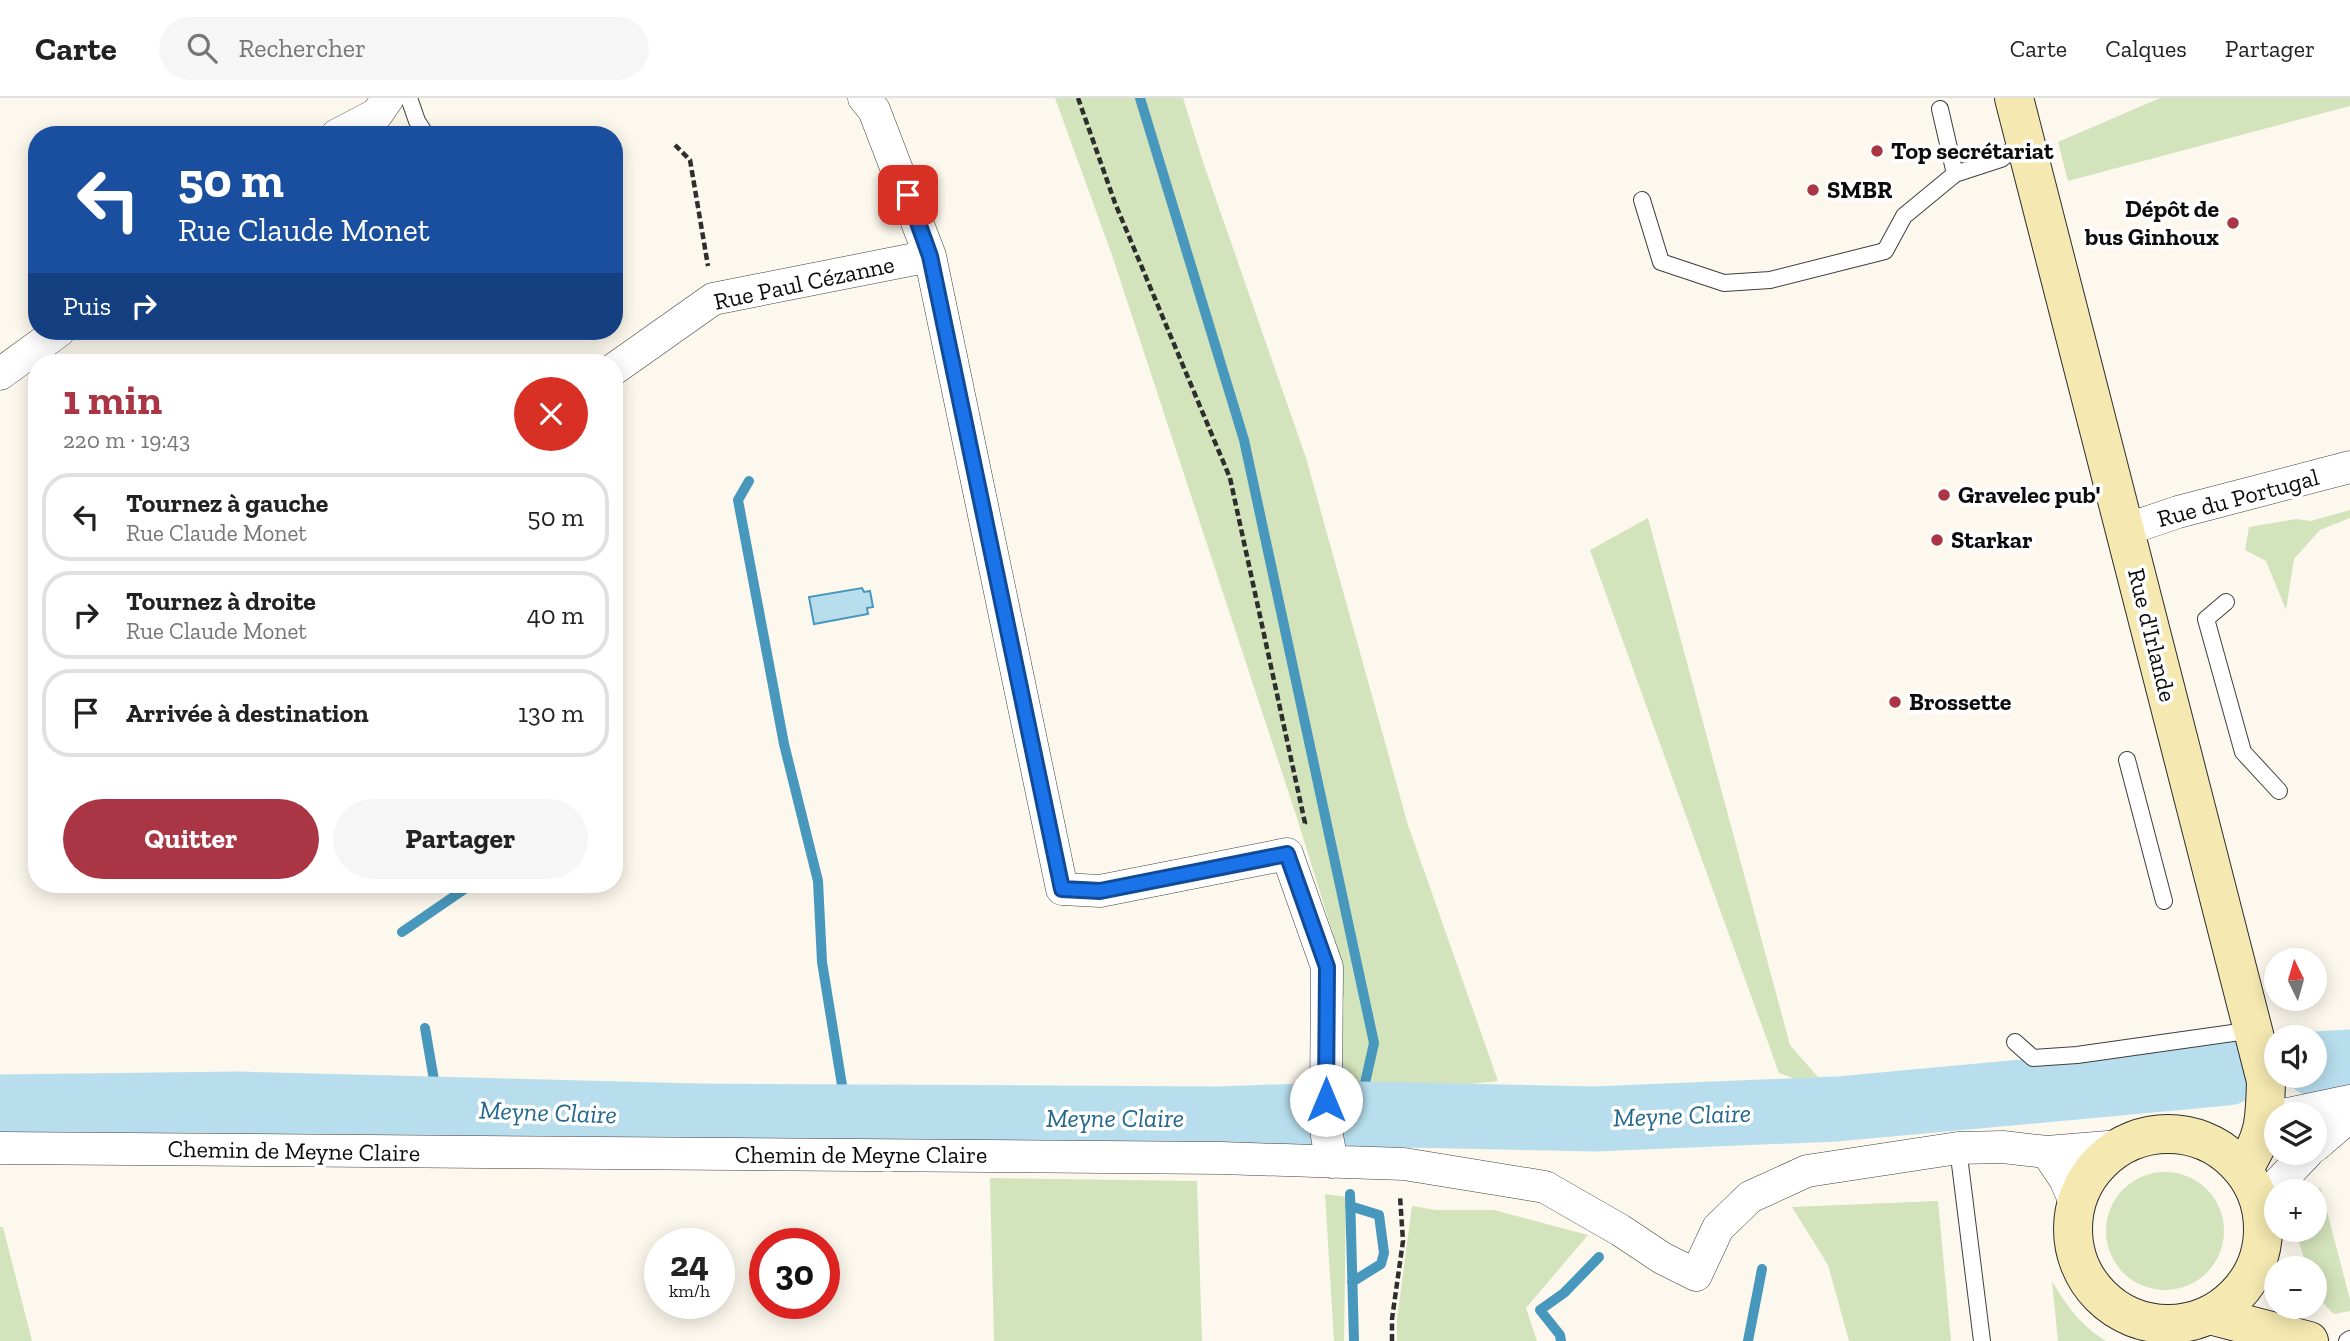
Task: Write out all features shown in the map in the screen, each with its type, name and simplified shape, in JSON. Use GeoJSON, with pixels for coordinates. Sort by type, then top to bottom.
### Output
{"type":"FeatureCollection","features":[{"type":"Feature","properties":{"kind":"street"},"geometry":{"type":"LineString","coordinates":[[354,126],[377,114],[388,98]]}},
{"type":"Feature","properties":{"kind":"street"},"geometry":{"type":"LineString","coordinates":[[864,98],[874,110],[930,256],[1062,889],[1100,891],[1287,854],[1327,967],[1326,1100],[1329,1149]]}},
{"type":"Feature","properties":{"kind":"street","name":"Rue d'Irlande"},"geometry":{"type":"LineString","coordinates":[[2014,98],[2271,1102]]}},
{"type":"Feature","properties":{"kind":"street","name":"Rue Paul Cézanne"},"geometry":{"type":"LineString","coordinates":[[623,363],[713,299],[930,256]]}},
{"type":"Feature","properties":{"kind":"street"},"geometry":{"type":"LineString","coordinates":[[0,374],[47,340]]}},
{"type":"Feature","properties":{"kind":"street","name":"Rue du Portugal"},"geometry":{"type":"LineString","coordinates":[[2125,530],[2178,512],[2350,467]]}},
{"type":"Feature","properties":{"kind":"street"},"geometry":{"type":"LineString","coordinates":[[2327,1106],[2350,1101]]}},
{"type":"Feature","properties":{"kind":"street"},"geometry":{"type":"LineString","coordinates":[[2327,1136],[2350,1116]]}},
{"type":"Feature","properties":{"kind":"street"},"geometry":{"type":"LineString","coordinates":[[2152,1134],[2186,1134],[2218,1147],[2251,1185],[2264,1223],[2261,1254],[2250,1279],[2233,1300],[2210,1315],[2180,1324],[2148,1323],[2119,1312],[2095,1292],[2078,1265],[2072,1234],[2075,1202],[2085,1180],[2100,1160],[2120,1146],[2152,1134]]}},
{"type":"Feature","properties":{"kind":"street","name":"Rue d'Irlande"},"geometry":{"type":"LineString","coordinates":[[2251,1185],[2258,1147],[2264,1136]]}},
{"type":"Feature","properties":{"kind":"street"},"geometry":{"type":"LineString","coordinates":[[1958,1148],[2003,1147],[2047,1152],[2120,1146]]}},
{"type":"Feature","properties":{"kind":"street","name":"Chemin de Meyne Claire"},"geometry":{"type":"LineString","coordinates":[[0,1148],[1221,1158],[1329,1149],[1545,1187],[1620,1230],[1662,1258],[1696,1275],[1718,1228],[1750,1197],[1807,1171],[1958,1148]]}},
{"type":"Feature","properties":{"kind":"street"},"geometry":{"type":"LineString","coordinates":[[2047,1152],[2065,1179],[2075,1202]]}},
{"type":"Feature","properties":{"kind":"street"},"geometry":{"type":"LineString","coordinates":[[2251,1185],[2286,1165]]}},
{"type":"Feature","properties":{"kind":"street"},"geometry":{"type":"LineString","coordinates":[[2261,1254],[2264,1261]]}},
{"type":"Feature","properties":{"kind":"street"},"geometry":{"type":"LineString","coordinates":[[2210,1315],[2309,1341]]}},
{"type":"Feature","properties":{"kind":"street"},"geometry":{"type":"LineString","coordinates":[[2295,1319],[2309,1341]]}},
{"type":"Feature","properties":{"kind":"lane"},"geometry":{"type":"LineString","coordinates":[[409,98],[420,126]]}},
{"type":"Feature","properties":{"kind":"lane"},"geometry":{"type":"LineString","coordinates":[[1940,109],[1955,174]]}},
{"type":"Feature","properties":{"kind":"lane"},"geometry":{"type":"LineString","coordinates":[[1642,200],[1661,262],[1724,283],[1770,280],[1885,251],[1904,216],[1955,174],[2001,159],[2025,139]]}},
{"type":"Feature","properties":{"kind":"lane"},"geometry":{"type":"LineString","coordinates":[[2227,602],[2206,619],[2243,752],[2279,791]]}},
{"type":"Feature","properties":{"kind":"lane"},"geometry":{"type":"LineString","coordinates":[[2127,760],[2165,901]]}},
{"type":"Feature","properties":{"kind":"lane"},"geometry":{"type":"LineString","coordinates":[[2015,1042],[2033,1058],[2077,1055],[2254,1030]]}},
{"type":"Feature","properties":{"kind":"lane"},"geometry":{"type":"LineString","coordinates":[[1958,1148],[1982,1341]]}},
{"type":"Feature","properties":{"kind":"path"},"geometry":{"type":"LineString","coordinates":[[1078,98],[1115,203],[1230,478],[1305,823],[1287,854]]}},
{"type":"Feature","properties":{"kind":"path"},"geometry":{"type":"LineString","coordinates":[[675,145],[690,160],[713,299]]}},
{"type":"Feature","properties":{"kind":"path"},"geometry":{"type":"LineString","coordinates":[[1392,1341],[1392,1320],[1403,1241],[1399,1201]]}},
{"type":"Feature","properties":{"kind":"green space"},"geometry":{"type":"Polygon","coordinates":[[[1055,98],[1183,98],[1306,458],[1408,825],[1498,1081],[1339,1099],[1344,1002],[1338,950],[1112,255],[1055,98]]]}},
{"type":"Feature","properties":{"kind":"green space"},"geometry":{"type":"Polygon","coordinates":[[[2160,98],[2350,98],[2350,106],[2068,181],[2058,142],[2160,98]]]}},
{"type":"Feature","properties":{"kind":"green space"},"geometry":{"type":"Polygon","coordinates":[[[2350,510],[2350,518],[2320,530],[2294,559],[2286,610],[2266,561],[2245,550],[2249,527],[2296,519],[2311,521],[2350,510]]]}},
{"type":"Feature","properties":{"kind":"green space"},"geometry":{"type":"Polygon","coordinates":[[[1648,518],[1790,1045],[1831,1092],[1779,1073],[1590,550],[1648,518]]]}},
{"type":"Feature","properties":{"kind":"green space"},"geometry":{"type":"Polygon","coordinates":[[[2165,1172],[2188,1177],[2207,1189],[2219,1208],[2224,1231],[2219,1254],[2207,1273],[2188,1285],[2165,1290],[2142,1285],[2123,1273],[2111,1254],[2106,1231],[2111,1208],[2123,1189],[2142,1177],[2165,1172]]]}},
{"type":"Feature","properties":{"kind":"green space"},"geometry":{"type":"Polygon","coordinates":[[[990,1178],[1197,1181],[1202,1341],[994,1341],[990,1178]]]}},
{"type":"Feature","properties":{"kind":"green space"},"geometry":{"type":"Polygon","coordinates":[[[1325,1194],[1346,1197],[1344,1341],[1334,1341],[1325,1194]]]}},
{"type":"Feature","properties":{"kind":"green space"},"geometry":{"type":"Polygon","coordinates":[[[1938,1201],[1951,1341],[1849,1341],[1828,1265],[1792,1207],[1938,1201]]]}},
{"type":"Feature","properties":{"kind":"green space"},"geometry":{"type":"Polygon","coordinates":[[[1412,1206],[1436,1210],[1494,1210],[1588,1235],[1526,1308],[1537,1341],[1397,1341],[1397,1319],[1412,1206]]]}},
{"type":"Feature","properties":{"kind":"green space"},"geometry":{"type":"Polygon","coordinates":[[[2327,1211],[2350,1300],[2350,1311],[2334,1314],[2327,1306],[2327,1256],[2303,1256],[2299,1242],[2327,1242],[2327,1211]]]}},
{"type":"Feature","properties":{"kind":"green space"},"geometry":{"type":"Polygon","coordinates":[[[0,1227],[3,1227],[32,1341],[0,1341],[0,1227]]]}},
{"type":"Feature","properties":{"kind":"green space"},"geometry":{"type":"Polygon","coordinates":[[[2052,1281],[2075,1314],[2089,1329],[2106,1341],[2058,1341],[2052,1281]]]}},
{"type":"Feature","properties":{"kind":"water"},"geometry":{"type":"Polygon","coordinates":[[[862,588],[864,592],[870,591],[873,607],[867,608],[868,614],[814,624],[809,597],[862,588]]]}},
{"type":"Feature","properties":{"kind":"waterway"},"geometry":{"type":"LineString","coordinates":[[1140,98],[1244,440],[1374,1043],[1355,1128]]}},
{"type":"Feature","properties":{"kind":"waterway"},"geometry":{"type":"LineString","coordinates":[[749,481],[738,500],[784,744],[818,881],[822,962],[847,1116]]}},
{"type":"Feature","properties":{"kind":"waterway"},"geometry":{"type":"LineString","coordinates":[[402,932],[459,893]]}},
{"type":"Feature","properties":{"kind":"waterway"},"geometry":{"type":"LineString","coordinates":[[425,1028],[439,1109]]}},
{"type":"Feature","properties":{"kind":"waterway","name":"Meyne Claire"},"geometry":{"type":"LineString","coordinates":[[2327,1063],[2350,1062]]}},
{"type":"Feature","properties":{"kind":"waterway","name":"Meyne Claire"},"geometry":{"type":"LineString","coordinates":[[0,1107],[239,1104],[696,1116],[1219,1119],[1358,1114],[1594,1119],[1837,1109],[2228,1073]]}},
{"type":"Feature","properties":{"kind":"waterway"},"geometry":{"type":"LineString","coordinates":[[1350,1194],[1354,1341]]}},
{"type":"Feature","properties":{"kind":"waterway"},"geometry":{"type":"LineString","coordinates":[[1350,1206],[1379,1215],[1384,1253],[1381,1264],[1352,1282]]}},
{"type":"Feature","properties":{"kind":"waterway"},"geometry":{"type":"LineString","coordinates":[[1561,1341],[1560,1335],[1540,1310],[1564,1293],[1599,1257]]}},
{"type":"Feature","properties":{"kind":"waterway"},"geometry":{"type":"LineString","coordinates":[[1748,1341],[1762,1269]]}},
{"type":"Feature","properties":{"kind":"place","name":"Top secrétariat"},"geometry":{"type":"Point","coordinates":[1877,151]}},
{"type":"Feature","properties":{"kind":"place","name":"SMBR"},"geometry":{"type":"Point","coordinates":[1813,190]}},
{"type":"Feature","properties":{"kind":"place","name":"Dépôt de bus Ginhoux"},"geometry":{"type":"Point","coordinates":[2233,223]}},
{"type":"Feature","properties":{"kind":"place","name":"Gravelec pub'"},"geometry":{"type":"Point","coordinates":[1944,495]}},
{"type":"Feature","properties":{"kind":"place","name":"Starkar"},"geometry":{"type":"Point","coordinates":[1937,540]}},
{"type":"Feature","properties":{"kind":"place","name":"Brossette"},"geometry":{"type":"Point","coordinates":[1895,702]}},
{"type":"Feature","properties":{"kind":"route"},"geometry":{"type":"LineString","coordinates":[[908,195],[930,256],[1062,889],[1100,891],[1287,854],[1327,967],[1326,1100]]}}]}
